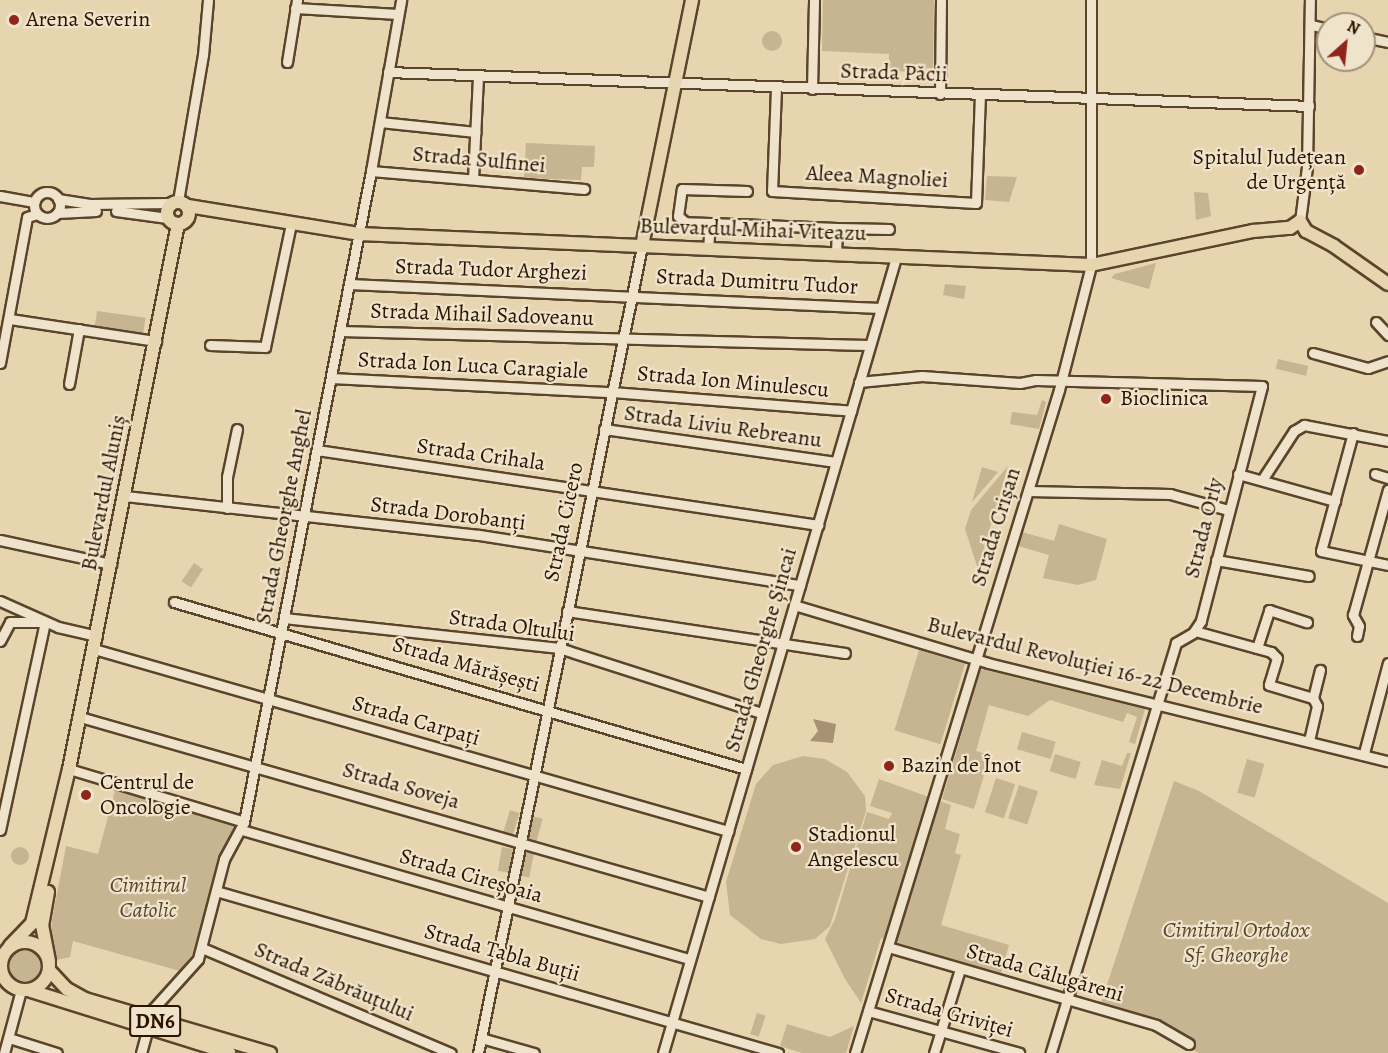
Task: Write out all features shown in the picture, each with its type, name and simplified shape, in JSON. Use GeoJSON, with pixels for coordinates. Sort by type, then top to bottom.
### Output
{"type":"FeatureCollection","features":[{"type":"Feature","properties":{"kind":"main road","name":"Strada Cicero"},"geometry":{"type":"LineString","coordinates":[[642,246],[692,0]]}},
{"type":"Feature","properties":{"kind":"main road","name":"Bulevardul Mihai Viteazu"},"geometry":{"type":"LineString","coordinates":[[179,203],[212,213],[359,234],[1092,265],[1107,265],[1253,231],[1299,227]]}},
{"type":"Feature","properties":{"kind":"main road"},"geometry":{"type":"LineString","coordinates":[[178,220],[179,203]]}},
{"type":"Feature","properties":{"kind":"main road"},"geometry":{"type":"LineString","coordinates":[[178,220],[179,203]]}},
{"type":"Feature","properties":{"kind":"main road","name":"Bulevardul Mihai Viteazu"},"geometry":{"type":"LineString","coordinates":[[178,220],[212,213]]}},
{"type":"Feature","properties":{"kind":"main road","name":"Bulevardul Aluniș"},"geometry":{"type":"LineString","coordinates":[[5,951],[25,936],[32,923],[69,769],[156,341],[178,220]]}},
{"type":"Feature","properties":{"kind":"main road"},"geometry":{"type":"LineString","coordinates":[[1299,227],[1342,251],[1388,284]]}},
{"type":"Feature","properties":{"kind":"main road","name":"Bulevardul Aluniș"},"geometry":{"type":"LineString","coordinates":[[49,966],[42,925],[69,769]]}},
{"type":"Feature","properties":{"kind":"main road","name":"DN6"},"geometry":{"type":"LineString","coordinates":[[5,951],[34,943],[49,966],[76,995],[230,1053]]}},
{"type":"Feature","properties":{"kind":"main road"},"geometry":{"type":"LineString","coordinates":[[5,951],[0,969],[15,988],[40,985],[49,966]]}},
{"type":"Feature","properties":{"kind":"main road","name":"DN6"},"geometry":{"type":"LineString","coordinates":[[15,988],[270,1053]]}},
{"type":"Feature","properties":{"kind":"street"},"geometry":{"type":"LineString","coordinates":[[179,203],[203,55],[208,0]]}},
{"type":"Feature","properties":{"kind":"street","name":"Strada Gheorghe Anghel"},"geometry":{"type":"LineString","coordinates":[[141,1053],[158,1001],[198,959],[224,859],[243,826],[332,378],[401,0]]}},
{"type":"Feature","properties":{"kind":"street"},"geometry":{"type":"LineString","coordinates":[[812,89],[814,0]]}},
{"type":"Feature","properties":{"kind":"street"},"geometry":{"type":"LineString","coordinates":[[940,94],[941,0]]}},
{"type":"Feature","properties":{"kind":"street","name":"Strada Crișan"},"geometry":{"type":"LineString","coordinates":[[855,1053],[1061,382],[1092,265],[1091,0]]}},
{"type":"Feature","properties":{"kind":"street"},"geometry":{"type":"LineString","coordinates":[[1299,227],[1309,106],[1312,25],[1310,0]]}},
{"type":"Feature","properties":{"kind":"street"},"geometry":{"type":"LineString","coordinates":[[287,62],[296,4],[398,14]]}},
{"type":"Feature","properties":{"kind":"street"},"geometry":{"type":"LineString","coordinates":[[1312,25],[1316,26]]}},
{"type":"Feature","properties":{"kind":"street","name":"Strada Păcii"},"geometry":{"type":"LineString","coordinates":[[388,72],[1092,100],[1309,106]]}},
{"type":"Feature","properties":{"kind":"street"},"geometry":{"type":"LineString","coordinates":[[473,179],[478,76]]}},
{"type":"Feature","properties":{"kind":"street","name":"Aleea Magnoliei"},"geometry":{"type":"LineString","coordinates":[[776,88],[772,191],[976,203],[980,95]]}},
{"type":"Feature","properties":{"kind":"street"},"geometry":{"type":"LineString","coordinates":[[380,122],[475,132]]}},
{"type":"Feature","properties":{"kind":"street","name":"Strada Sulfinei"},"geometry":{"type":"LineString","coordinates":[[371,171],[584,189]]}},
{"type":"Feature","properties":{"kind":"street"},"geometry":{"type":"LineString","coordinates":[[747,191],[682,189],[678,216],[685,222],[889,229]]}},
{"type":"Feature","properties":{"kind":"street","name":"Bulevardul Mihai Viteazu"},"geometry":{"type":"LineString","coordinates":[[34,202],[47,192],[58,199],[90,204],[179,203]]}},
{"type":"Feature","properties":{"kind":"street"},"geometry":{"type":"LineString","coordinates":[[0,196],[34,202],[37,214],[27,217],[10,320],[0,363]]}},
{"type":"Feature","properties":{"kind":"street"},"geometry":{"type":"LineString","coordinates":[[57,213],[58,199]]}},
{"type":"Feature","properties":{"kind":"street","name":"Bulevardul Mihai Viteazu"},"geometry":{"type":"LineString","coordinates":[[37,214],[47,218],[57,213],[115,211],[178,220]]}},
{"type":"Feature","properties":{"kind":"street"},"geometry":{"type":"LineString","coordinates":[[708,248],[710,223]]}},
{"type":"Feature","properties":{"kind":"street"},"geometry":{"type":"LineString","coordinates":[[210,345],[265,347],[291,224]]}},
{"type":"Feature","properties":{"kind":"street"},"geometry":{"type":"LineString","coordinates":[[836,254],[837,228]]}},
{"type":"Feature","properties":{"kind":"street","name":"Strada Cicero"},"geometry":{"type":"LineString","coordinates":[[478,1053],[642,246]]}},
{"type":"Feature","properties":{"kind":"street","name":"Strada Gheorghe Șincai"},"geometry":{"type":"LineString","coordinates":[[663,1053],[896,257]]}},
{"type":"Feature","properties":{"kind":"street","name":"Strada Tudor Arghezi"},"geometry":{"type":"LineString","coordinates":[[349,284],[631,295]]}},
{"type":"Feature","properties":{"kind":"street","name":"Strada Dumitru Tudor"},"geometry":{"type":"LineString","coordinates":[[631,295],[880,308]]}},
{"type":"Feature","properties":{"kind":"street"},"geometry":{"type":"LineString","coordinates":[[10,320],[156,341]]}},
{"type":"Feature","properties":{"kind":"street"},"geometry":{"type":"LineString","coordinates":[[1376,322],[1388,335]]}},
{"type":"Feature","properties":{"kind":"street"},"geometry":{"type":"LineString","coordinates":[[69,384],[79,329]]}},
{"type":"Feature","properties":{"kind":"street","name":"Strada Mihail Sadoveanu"},"geometry":{"type":"LineString","coordinates":[[340,331],[869,345]]}},
{"type":"Feature","properties":{"kind":"street"},"geometry":{"type":"LineString","coordinates":[[1313,353],[1368,368],[1388,361]]}},
{"type":"Feature","properties":{"kind":"street","name":"Strada Orly"},"geometry":{"type":"LineString","coordinates":[[860,382],[922,376],[1061,382],[1262,386],[1195,631]]}},
{"type":"Feature","properties":{"kind":"street","name":"Strada Ion Luca Caragiale"},"geometry":{"type":"LineString","coordinates":[[332,378],[612,392]]}},
{"type":"Feature","properties":{"kind":"street","name":"Strada Ion Minulescu"},"geometry":{"type":"LineString","coordinates":[[612,392],[851,411]]}},
{"type":"Feature","properties":{"kind":"street"},"geometry":{"type":"LineString","coordinates":[[1262,480],[1294,431],[1304,425],[1388,441]]}},
{"type":"Feature","properties":{"kind":"street"},"geometry":{"type":"LineString","coordinates":[[227,508],[228,477],[237,429]]}},
{"type":"Feature","properties":{"kind":"street","name":"Strada Liviu Rebreanu"},"geometry":{"type":"LineString","coordinates":[[604,429],[836,462]]}},
{"type":"Feature","properties":{"kind":"street"},"geometry":{"type":"LineString","coordinates":[[1353,433],[1321,552],[1388,565]]}},
{"type":"Feature","properties":{"kind":"street","name":"Strada Crihala"},"geometry":{"type":"LineString","coordinates":[[317,450],[818,525]]}},
{"type":"Feature","properties":{"kind":"street"},"geometry":{"type":"LineString","coordinates":[[1238,474],[1335,501]]}},
{"type":"Feature","properties":{"kind":"street"},"geometry":{"type":"LineString","coordinates":[[1375,474],[1388,477]]}},
{"type":"Feature","properties":{"kind":"street"},"geometry":{"type":"LineString","coordinates":[[1357,636],[1359,626],[1353,615],[1388,490]]}},
{"type":"Feature","properties":{"kind":"street"},"geometry":{"type":"LineString","coordinates":[[1028,491],[1170,495],[1228,510]]}},
{"type":"Feature","properties":{"kind":"street","name":"Strada Dorobanți"},"geometry":{"type":"LineString","coordinates":[[125,496],[478,535],[800,585]]}},
{"type":"Feature","properties":{"kind":"street"},"geometry":{"type":"LineString","coordinates":[[0,540],[111,564]]}},
{"type":"Feature","properties":{"kind":"street"},"geometry":{"type":"LineString","coordinates":[[1216,560],[1309,576]]}},
{"type":"Feature","properties":{"kind":"street"},"geometry":{"type":"LineString","coordinates":[[0,601],[45,622],[97,636]]}},
{"type":"Feature","properties":{"kind":"street","name":"Strada Mărășești"},"geometry":{"type":"LineString","coordinates":[[174,602],[282,631],[746,769]]}},
{"type":"Feature","properties":{"kind":"street","name":"Bulevardul Revoluției 16-22 Decembrie"},"geometry":{"type":"LineString","coordinates":[[795,605],[976,659],[1364,753],[1388,761]]}},
{"type":"Feature","properties":{"kind":"street"},"geometry":{"type":"LineString","coordinates":[[1257,648],[1269,610],[1307,622]]}},
{"type":"Feature","properties":{"kind":"street"},"geometry":{"type":"LineString","coordinates":[[567,611],[845,653]]}},
{"type":"Feature","properties":{"kind":"street","name":"Strada Oltului"},"geometry":{"type":"LineString","coordinates":[[284,618],[559,648],[762,713]]}},
{"type":"Feature","properties":{"kind":"street"},"geometry":{"type":"LineString","coordinates":[[0,641],[10,622],[45,622]]}},
{"type":"Feature","properties":{"kind":"street"},"geometry":{"type":"LineString","coordinates":[[0,830],[45,622]]}},
{"type":"Feature","properties":{"kind":"street"},"geometry":{"type":"LineString","coordinates":[[1051,1053],[1176,643],[1195,631],[1257,648],[1276,658],[1269,685],[1313,698]]}},
{"type":"Feature","properties":{"kind":"street","name":"Strada Carpați"},"geometry":{"type":"LineString","coordinates":[[94,649],[728,831]]}},
{"type":"Feature","properties":{"kind":"street"},"geometry":{"type":"LineString","coordinates":[[1364,753],[1388,663]]}},
{"type":"Feature","properties":{"kind":"street"},"geometry":{"type":"LineString","coordinates":[[1309,740],[1317,706],[1313,698],[1320,670]]}},
{"type":"Feature","properties":{"kind":"street","name":"Strada Soveja"},"geometry":{"type":"LineString","coordinates":[[80,717],[256,764],[709,897]]}},
{"type":"Feature","properties":{"kind":"street","name":"Strada Cireșoaia"},"geometry":{"type":"LineString","coordinates":[[69,769],[243,826],[690,959]]}},
{"type":"Feature","properties":{"kind":"street","name":"Strada Tabla Buții"},"geometry":{"type":"LineString","coordinates":[[216,891],[773,1052]]}},
{"type":"Feature","properties":{"kind":"street","name":"Strada Călugăreni"},"geometry":{"type":"LineString","coordinates":[[888,947],[1156,1025],[1189,1044]]}},
{"type":"Feature","properties":{"kind":"street","name":"Strada Zăbrăuțului"},"geometry":{"type":"LineString","coordinates":[[202,948],[451,1053]]}},
{"type":"Feature","properties":{"kind":"street"},"geometry":{"type":"LineString","coordinates":[[934,1053],[960,969]]}},
{"type":"Feature","properties":{"kind":"street"},"geometry":{"type":"LineString","coordinates":[[4,1053],[9,1038],[15,988]]}},
{"type":"Feature","properties":{"kind":"street","name":"Strada Griviței"},"geometry":{"type":"LineString","coordinates":[[868,1011],[1019,1053]]}},
{"type":"Feature","properties":{"kind":"street"},"geometry":{"type":"LineString","coordinates":[[9,1038],[57,1053]]}},
{"type":"Feature","properties":{"kind":"street"},"geometry":{"type":"LineString","coordinates":[[481,1038],[534,1053]]}},
{"type":"Feature","properties":{"kind":"green space"},"geometry":{"type":"Polygon","coordinates":[[[823,0],[934,0],[933,68],[920,68],[919,72],[889,71],[889,54],[822,51],[823,0]]]}},
{"type":"Feature","properties":{"kind":"green space"},"geometry":{"type":"Polygon","coordinates":[[[768,31],[776,31],[782,37],[782,45],[776,51],[768,51],[762,45],[762,37],[768,31]]]}},
{"type":"Feature","properties":{"kind":"green space"},"geometry":{"type":"Polygon","coordinates":[[[526,143],[595,146],[594,167],[582,167],[581,180],[524,178],[526,143]]]}},
{"type":"Feature","properties":{"kind":"green space"},"geometry":{"type":"Polygon","coordinates":[[[987,176],[1017,177],[1009,202],[985,200],[987,176]]]}},
{"type":"Feature","properties":{"kind":"green space"},"geometry":{"type":"Polygon","coordinates":[[[1194,192],[1208,193],[1211,216],[1196,220],[1194,192]]]}},
{"type":"Feature","properties":{"kind":"green space"},"geometry":{"type":"Polygon","coordinates":[[[1156,263],[1149,289],[1111,278],[1115,274],[1156,263]]]}},
{"type":"Feature","properties":{"kind":"green space"},"geometry":{"type":"Polygon","coordinates":[[[945,284],[966,286],[964,299],[943,295],[945,284]]]}},
{"type":"Feature","properties":{"kind":"green space"},"geometry":{"type":"Polygon","coordinates":[[[97,311],[146,318],[143,336],[94,329],[97,311]]]}},
{"type":"Feature","properties":{"kind":"green space"},"geometry":{"type":"Polygon","coordinates":[[[1278,359],[1308,366],[1306,376],[1276,369],[1278,359]]]}},
{"type":"Feature","properties":{"kind":"green space"},"geometry":{"type":"Polygon","coordinates":[[[1042,400],[1046,402],[1039,429],[1010,424],[1012,412],[1037,415],[1042,400]]]}},
{"type":"Feature","properties":{"kind":"green space"},"geometry":{"type":"Polygon","coordinates":[[[1008,466],[978,569],[965,529],[971,510],[1008,466]]]}},
{"type":"Feature","properties":{"kind":"green space"},"geometry":{"type":"Polygon","coordinates":[[[982,467],[998,472],[972,502],[982,467]]]}},
{"type":"Feature","properties":{"kind":"green space"},"geometry":{"type":"Polygon","coordinates":[[[1059,524],[1107,539],[1096,580],[1078,585],[1043,578],[1049,555],[1018,546],[1022,532],[1054,541],[1059,524]]]}},
{"type":"Feature","properties":{"kind":"green space"},"geometry":{"type":"Polygon","coordinates":[[[194,563],[203,569],[191,587],[182,581],[194,563]]]}},
{"type":"Feature","properties":{"kind":"green space"},"geometry":{"type":"Polygon","coordinates":[[[919,650],[965,664],[940,744],[894,730],[919,650]]]}},
{"type":"Feature","properties":{"kind":"green space"},"geometry":{"type":"Polygon","coordinates":[[[981,669],[1145,709],[1135,744],[1129,742],[1137,717],[1127,713],[1123,722],[1050,700],[1028,716],[989,705],[976,751],[990,755],[974,809],[942,799],[981,669]]]}},
{"type":"Feature","properties":{"kind":"green space"},"geometry":{"type":"Polygon","coordinates":[[[1022,732],[1056,742],[1051,759],[1017,749],[1022,732]]]}},
{"type":"Feature","properties":{"kind":"green space"},"geometry":{"type":"Polygon","coordinates":[[[1127,753],[1131,753],[1120,789],[1094,785],[1102,760],[1122,766],[1127,753]]]}},
{"type":"Feature","properties":{"kind":"green space"},"geometry":{"type":"Polygon","coordinates":[[[1055,754],[1081,762],[1076,779],[1050,771],[1055,754]]]}},
{"type":"Feature","properties":{"kind":"green space","name":"Stadionul Angelescu"},"geometry":{"type":"Polygon","coordinates":[[[803,756],[825,759],[847,772],[865,796],[866,811],[830,926],[815,939],[781,944],[761,939],[730,915],[726,882],[756,784],[773,765],[803,756]]]}},
{"type":"Feature","properties":{"kind":"green space"},"geometry":{"type":"Polygon","coordinates":[[[1247,759],[1264,764],[1255,798],[1237,793],[1247,759]]]}},
{"type":"Feature","properties":{"kind":"green space"},"geometry":{"type":"Polygon","coordinates":[[[996,778],[1015,784],[1004,818],[985,812],[996,778]]]}},
{"type":"Feature","properties":{"kind":"green space"},"geometry":{"type":"Polygon","coordinates":[[[879,779],[951,805],[945,829],[960,834],[955,853],[961,855],[941,925],[1009,945],[1001,973],[881,938],[861,1003],[845,979],[825,939],[835,919],[867,812],[889,819],[892,813],[870,806],[879,779]]]}},
{"type":"Feature","properties":{"kind":"green space","name":"Cimitirul Ortodox Sf. Gheorghe"},"geometry":{"type":"Polygon","coordinates":[[[1174,781],[1199,791],[1388,903],[1388,1053],[1198,1053],[1190,1047],[1192,1043],[1100,1006],[1174,781]]]}},
{"type":"Feature","properties":{"kind":"green space"},"geometry":{"type":"Polygon","coordinates":[[[1019,785],[1038,791],[1027,824],[1008,818],[1019,785]]]}},
{"type":"Feature","properties":{"kind":"green space","name":"Cimitirul Catolic"},"geometry":{"type":"Polygon","coordinates":[[[116,787],[236,823],[218,859],[198,947],[180,971],[73,941],[70,957],[57,960],[51,938],[52,920],[66,846],[98,854],[116,787]]]}},
{"type":"Feature","properties":{"kind":"green space"},"geometry":{"type":"Polygon","coordinates":[[[510,810],[520,813],[513,836],[503,833],[510,810]]]}},
{"type":"Feature","properties":{"kind":"green space"},"geometry":{"type":"Polygon","coordinates":[[[532,816],[543,819],[536,842],[526,839],[532,816]]]}},
{"type":"Feature","properties":{"kind":"green space"},"geometry":{"type":"Polygon","coordinates":[[[20,847],[26,850],[29,856],[26,862],[20,865],[14,862],[11,856],[14,850],[20,847]]]}},
{"type":"Feature","properties":{"kind":"green space"},"geometry":{"type":"Polygon","coordinates":[[[502,847],[513,849],[509,873],[498,871],[502,847]]]}},
{"type":"Feature","properties":{"kind":"green space"},"geometry":{"type":"Polygon","coordinates":[[[524,852],[534,854],[529,877],[519,876],[524,852]]]}},
{"type":"Feature","properties":{"kind":"green space"},"geometry":{"type":"Polygon","coordinates":[[[25,950],[37,954],[41,966],[37,978],[25,982],[13,978],[9,966],[13,954],[25,950]]]}},
{"type":"Feature","properties":{"kind":"green space"},"geometry":{"type":"Polygon","coordinates":[[[757,1013],[766,1016],[759,1037],[750,1034],[757,1013]]]}},
{"type":"Feature","properties":{"kind":"green space"},"geometry":{"type":"Polygon","coordinates":[[[787,1024],[830,1037],[854,1026],[846,1053],[802,1053],[780,1046],[787,1024]]]}},
{"type":"Feature","properties":{"kind":"shaded area"},"geometry":{"type":"Polygon","coordinates":[[[813,719],[836,724],[833,743],[810,741],[818,731],[813,719]]]}},
{"type":"Feature","properties":{"kind":"place","name":"Arena Severin"},"geometry":{"type":"Point","coordinates":[14,20]}},
{"type":"Feature","properties":{"kind":"place","name":"Spitalul Județean de Urgență"},"geometry":{"type":"Point","coordinates":[1359,170]}},
{"type":"Feature","properties":{"kind":"place","name":"Bioclinica"},"geometry":{"type":"Point","coordinates":[1106,399]}},
{"type":"Feature","properties":{"kind":"place","name":"Bazin de Înot"},"geometry":{"type":"Point","coordinates":[889,766]}},
{"type":"Feature","properties":{"kind":"place","name":"Centrul de Oncologie"},"geometry":{"type":"Point","coordinates":[86,795]}},
{"type":"Feature","properties":{"kind":"place","name":"Stadionul Angelescu"},"geometry":{"type":"Point","coordinates":[796,847]}}]}
